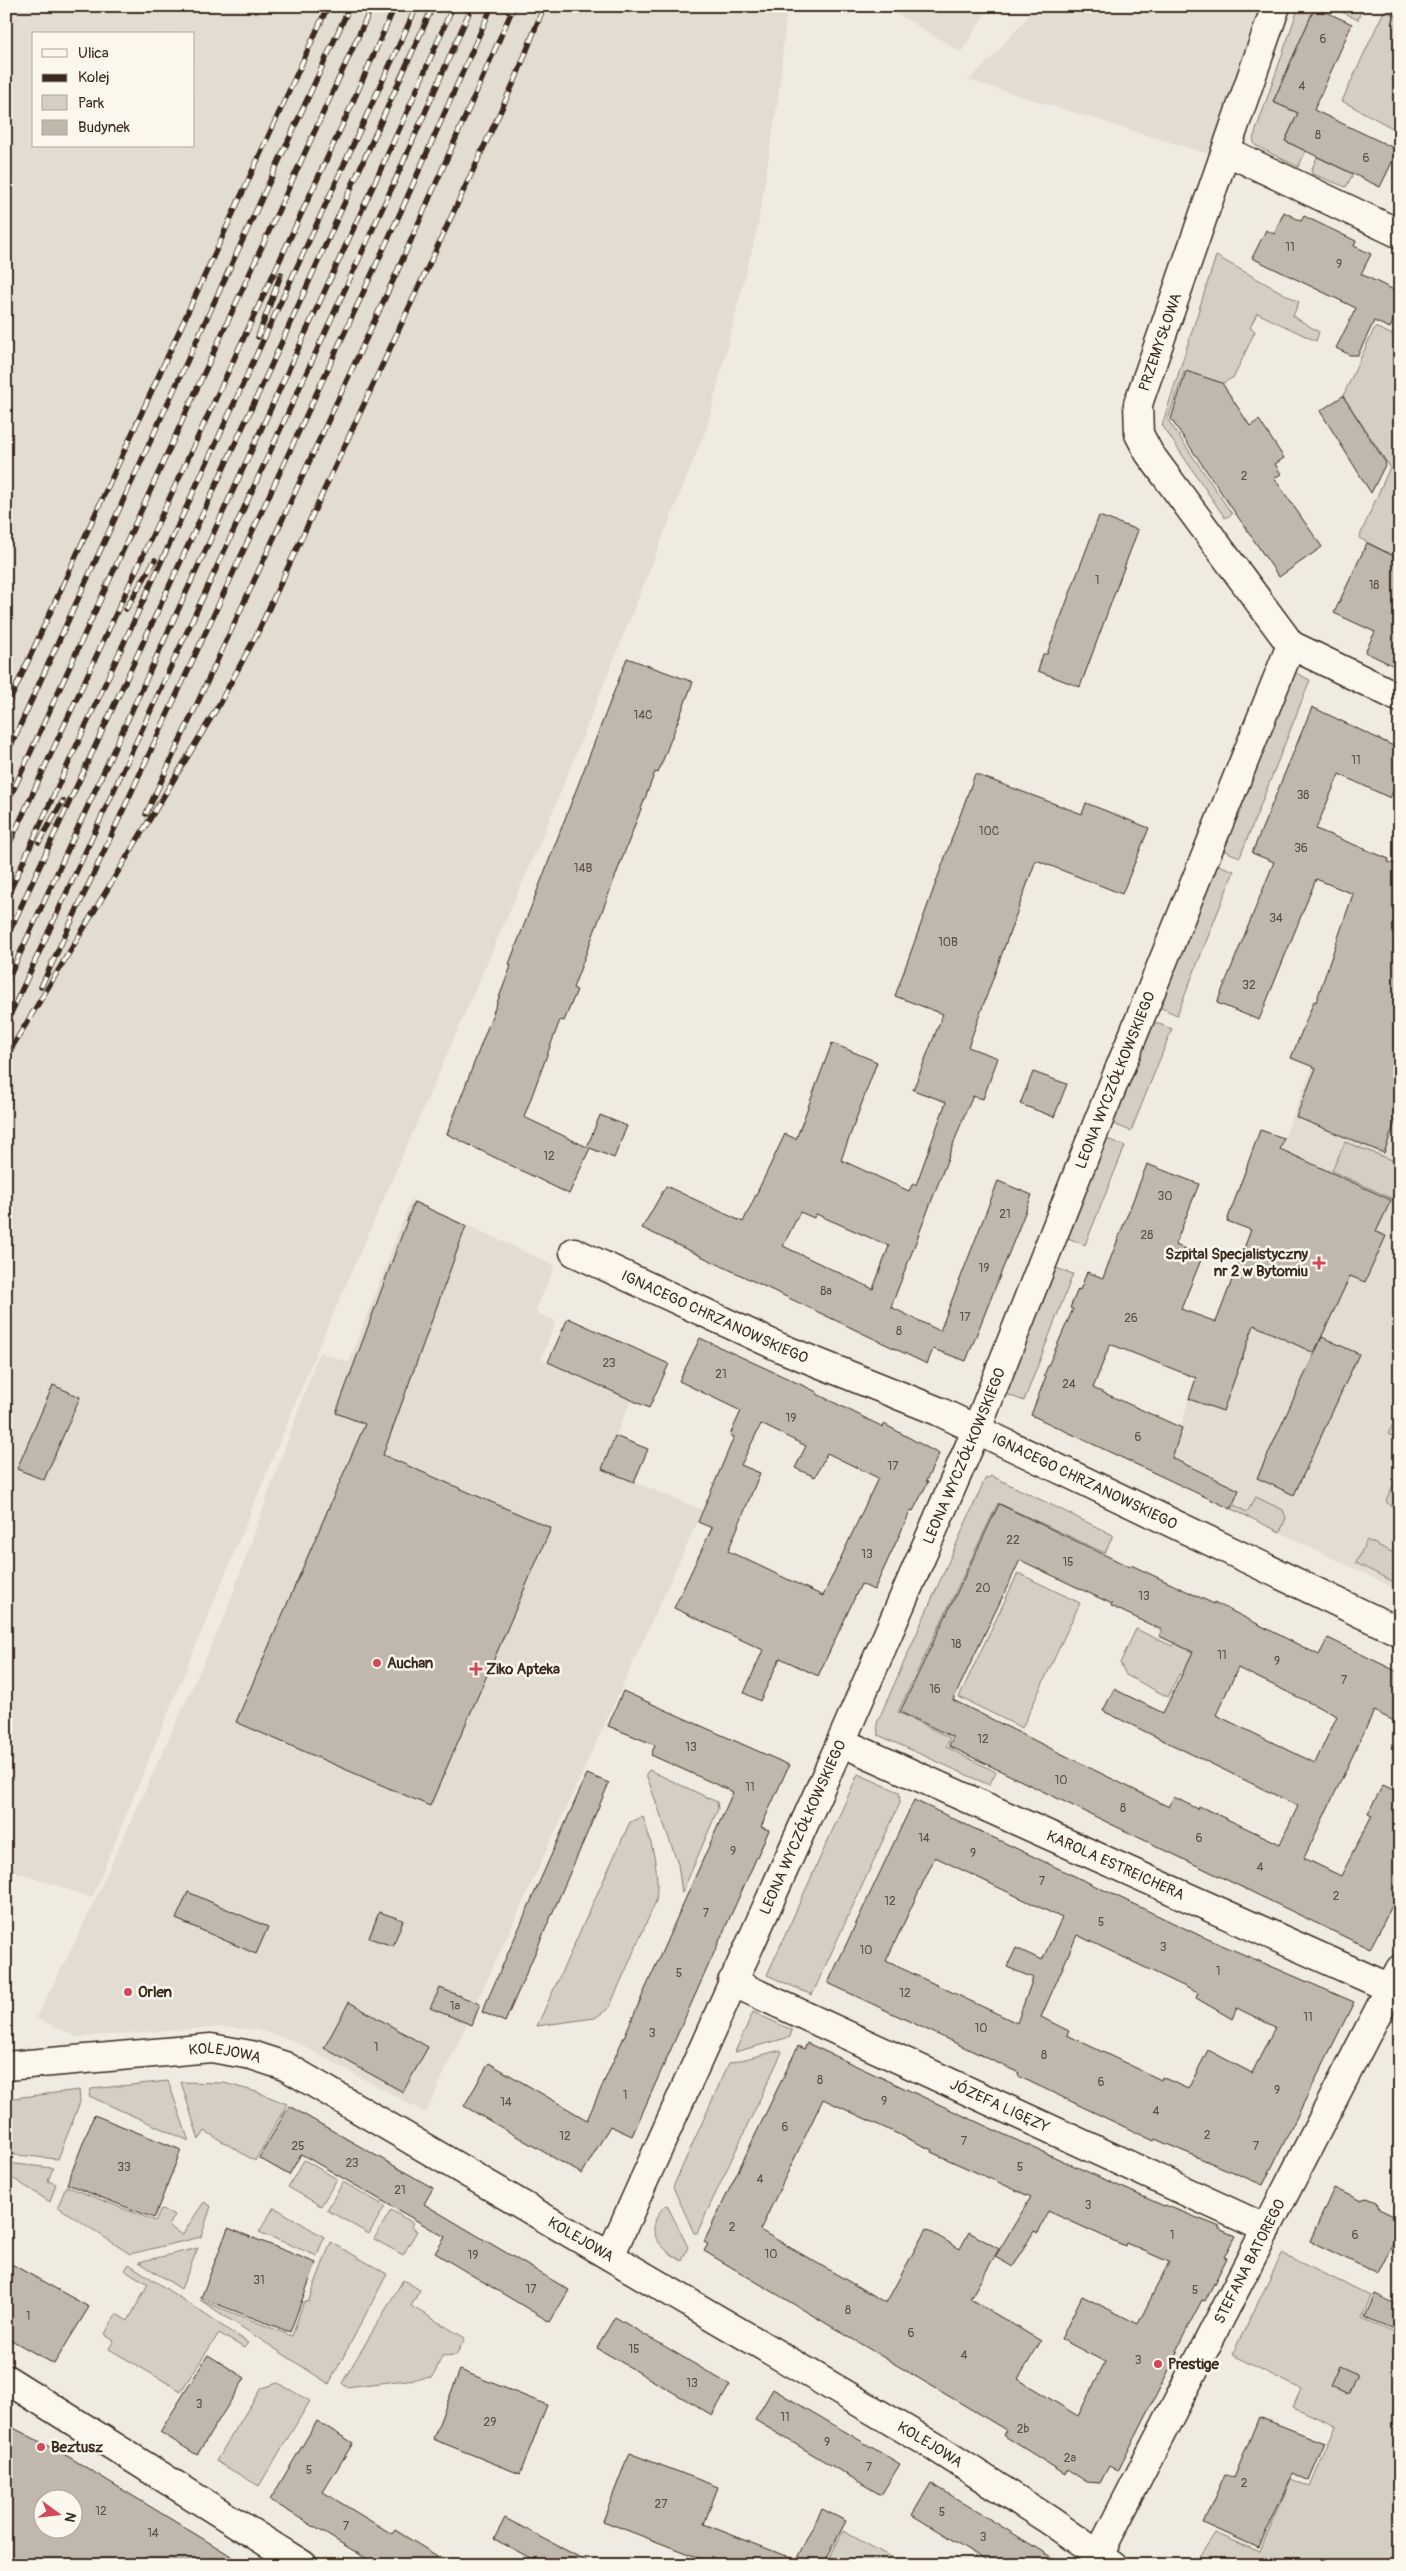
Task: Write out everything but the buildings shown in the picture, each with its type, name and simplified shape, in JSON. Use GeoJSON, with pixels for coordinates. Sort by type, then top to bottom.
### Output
{"type":"FeatureCollection","features":[{"type":"Feature","properties":{"kind":"street","name":"PRZEMYSŁOWA"},"geometry":{"type":"LineString","coordinates":[[1276,6],[1138,404],[1138,434],[1176,490],[1291,645]]}},
{"type":"Feature","properties":{"kind":"street"},"geometry":{"type":"LineString","coordinates":[[1226,151],[1400,234]]}},
{"type":"Feature","properties":{"kind":"street"},"geometry":{"type":"LineString","coordinates":[[1291,645],[1400,698]]}},
{"type":"Feature","properties":{"kind":"street","name":"LEONA WYCZÓŁKOWSKIEGO"},"geometry":{"type":"LineString","coordinates":[[610,2256],[841,1742],[976,1431],[1096,1126],[1291,645]]}},
{"type":"Feature","properties":{"kind":"street","name":"IGNACEGO CHRZANOWSKIEGO"},"geometry":{"type":"LineString","coordinates":[[574,1252],[781,1348],[938,1411],[976,1431],[1400,1632]]}},
{"type":"Feature","properties":{"kind":"street","name":"KAROLA ESTREICHERA"},"geometry":{"type":"LineString","coordinates":[[841,1742],[1395,1979]]}},
{"type":"Feature","properties":{"kind":"street","name":"STEFANA BATOREGO"},"geometry":{"type":"LineString","coordinates":[[1106,2560],[1267,2229],[1395,1979]]}},
{"type":"Feature","properties":{"kind":"street","name":"JÓZEFA LIGĘZY"},"geometry":{"type":"LineString","coordinates":[[732,1982],[1267,2229]]}},
{"type":"Feature","properties":{"kind":"street","name":"KOLEJOWA"},"geometry":{"type":"LineString","coordinates":[[6,2066],[188,2048],[231,2050],[251,2055],[302,2074],[932,2445],[1106,2560]]}},
{"type":"Feature","properties":{"kind":"street"},"geometry":{"type":"LineString","coordinates":[[6,2379],[303,2565]]}},
{"type":"Feature","properties":{"kind":"shaded area"},"geometry":{"type":"Polygon","coordinates":[[[6,6],[787,6],[779,92],[758,225],[707,427],[547,826],[317,1351],[92,1898],[6,1868],[6,6]]]}},
{"type":"Feature","properties":{"kind":"shaded area"},"geometry":{"type":"Polygon","coordinates":[[[884,6],[990,6],[961,52],[884,6]]]}},
{"type":"Feature","properties":{"kind":"shaded area"},"geometry":{"type":"Polygon","coordinates":[[[1037,6],[1264,6],[1212,155],[968,80],[989,61],[1037,6]]]}},
{"type":"Feature","properties":{"kind":"shaded area","name":"Szpital Specjalistyczny nr 2 w Bytomiu"},"geometry":{"type":"Polygon","coordinates":[[[1400,920],[1400,1591],[1164,1476],[1172,1458],[1189,1399],[1226,1295],[1284,1138],[1319,1051],[1400,920]]]}},
{"type":"Feature","properties":{"kind":"shaded area"},"geometry":{"type":"Polygon","coordinates":[[[411,1199],[555,1266],[535,1312],[556,1321],[541,1359],[631,1400],[602,1469],[703,1510],[426,2113],[294,2041],[258,2030],[224,2027],[77,2037],[36,2018],[78,1936],[224,1618],[319,1352],[349,1362],[411,1199]]]}},
{"type":"Feature","properties":{"kind":"green space"},"geometry":{"type":"Polygon","coordinates":[[[1299,6],[1315,7],[1273,102],[1298,113],[1285,141],[1306,151],[1298,167],[1255,145],[1253,139],[1299,6]]]}},
{"type":"Feature","properties":{"kind":"green space"},"geometry":{"type":"Polygon","coordinates":[[[1330,6],[1362,6],[1362,7],[1358,20],[1330,6]]]}},
{"type":"Feature","properties":{"kind":"green space"},"geometry":{"type":"Polygon","coordinates":[[[1384,11],[1400,17],[1400,132],[1342,101],[1384,11]]]}},
{"type":"Feature","properties":{"kind":"green space"},"geometry":{"type":"Polygon","coordinates":[[[1317,157],[1353,174],[1346,187],[1312,174],[1311,171],[1317,157]]]}},
{"type":"Feature","properties":{"kind":"green space"},"geometry":{"type":"Polygon","coordinates":[[[1216,256],[1299,302],[1293,316],[1319,332],[1316,341],[1257,313],[1250,328],[1255,331],[1234,377],[1221,384],[1184,372],[1168,420],[1232,514],[1225,518],[1162,425],[1216,256]]]}},
{"type":"Feature","properties":{"kind":"green space"},"geometry":{"type":"Polygon","coordinates":[[[1375,327],[1400,338],[1400,559],[1359,538],[1390,467],[1343,396],[1375,327]]]}},
{"type":"Feature","properties":{"kind":"green space"},"geometry":{"type":"Polygon","coordinates":[[[1292,671],[1310,680],[1240,857],[1222,850],[1292,671]]]}},
{"type":"Feature","properties":{"kind":"green space"},"geometry":{"type":"Polygon","coordinates":[[[1216,864],[1234,871],[1177,1015],[1159,1007],[1216,864]]]}},
{"type":"Feature","properties":{"kind":"green space"},"geometry":{"type":"Polygon","coordinates":[[[1154,1022],[1172,1029],[1131,1131],[1113,1124],[1154,1022]]]}},
{"type":"Feature","properties":{"kind":"green space"},"geometry":{"type":"Polygon","coordinates":[[[1107,1139],[1125,1146],[1085,1245],[1068,1238],[1107,1139]]]}},
{"type":"Feature","properties":{"kind":"green space"},"geometry":{"type":"Polygon","coordinates":[[[1345,1142],[1400,1163],[1400,1184],[1393,1199],[1332,1171],[1345,1142]]]}},
{"type":"Feature","properties":{"kind":"green space"},"geometry":{"type":"Polygon","coordinates":[[[1056,1268],[1073,1274],[1024,1401],[1006,1394],[1056,1268]]]}},
{"type":"Feature","properties":{"kind":"green space"},"geometry":{"type":"Polygon","coordinates":[[[1400,1410],[1400,1440],[1388,1434],[1400,1410]]]}},
{"type":"Feature","properties":{"kind":"green space"},"geometry":{"type":"Polygon","coordinates":[[[1400,1471],[1400,1510],[1388,1504],[1386,1500],[1400,1471]]]}},
{"type":"Feature","properties":{"kind":"green space"},"geometry":{"type":"Polygon","coordinates":[[[992,1476],[1113,1535],[1105,1553],[998,1503],[898,1712],[950,1738],[946,1747],[996,1772],[989,1785],[878,1735],[877,1723],[985,1479],[992,1476]]]}},
{"type":"Feature","properties":{"kind":"green space"},"geometry":{"type":"Polygon","coordinates":[[[1256,1497],[1283,1510],[1286,1518],[1280,1532],[1232,1509],[1234,1505],[1247,1512],[1256,1497]]]}},
{"type":"Feature","properties":{"kind":"green space"},"geometry":{"type":"Polygon","coordinates":[[[1367,1540],[1400,1556],[1400,1585],[1356,1563],[1367,1540]]]}},
{"type":"Feature","properties":{"kind":"green space"},"geometry":{"type":"Polygon","coordinates":[[[1018,1573],[1080,1603],[1022,1728],[959,1697],[1018,1573]]]}},
{"type":"Feature","properties":{"kind":"green space"},"geometry":{"type":"Polygon","coordinates":[[[1136,1629],[1172,1646],[1175,1641],[1197,1652],[1186,1677],[1179,1674],[1168,1697],[1126,1675],[1120,1663],[1136,1629]]]}},
{"type":"Feature","properties":{"kind":"green space"},"geometry":{"type":"Polygon","coordinates":[[[649,1770],[717,1802],[718,1809],[682,1893],[678,1864],[646,1774],[649,1770]]]}},
{"type":"Feature","properties":{"kind":"green space"},"geometry":{"type":"Polygon","coordinates":[[[858,1774],[899,1792],[900,1803],[812,1995],[767,1975],[858,1774]]]}},
{"type":"Feature","properties":{"kind":"green space"},"geometry":{"type":"Polygon","coordinates":[[[643,1816],[656,1868],[656,1901],[609,2008],[595,2018],[537,2026],[630,1822],[643,1816]]]}},
{"type":"Feature","properties":{"kind":"green space"},"geometry":{"type":"Polygon","coordinates":[[[753,2012],[792,2030],[790,2037],[735,2052],[753,2012]]]}},
{"type":"Feature","properties":{"kind":"green space"},"geometry":{"type":"Polygon","coordinates":[[[781,2050],[782,2052],[697,2233],[694,2233],[673,2187],[729,2063],[781,2050]]]}},
{"type":"Feature","properties":{"kind":"green space"},"geometry":{"type":"Polygon","coordinates":[[[168,2081],[189,2141],[89,2096],[91,2089],[168,2081]]]}},
{"type":"Feature","properties":{"kind":"green space"},"geometry":{"type":"Polygon","coordinates":[[[181,2082],[224,2083],[257,2092],[287,2104],[255,2161],[205,2131],[199,2140],[181,2082]]]}},
{"type":"Feature","properties":{"kind":"green space"},"geometry":{"type":"Polygon","coordinates":[[[79,2090],[80,2102],[58,2159],[6,2154],[6,2099],[79,2090]]]}},
{"type":"Feature","properties":{"kind":"green space"},"geometry":{"type":"Polygon","coordinates":[[[304,2160],[337,2179],[321,2206],[288,2187],[304,2160]]]}},
{"type":"Feature","properties":{"kind":"green space"},"geometry":{"type":"Polygon","coordinates":[[[6,2163],[53,2168],[48,2181],[56,2184],[50,2202],[6,2174],[6,2163]]]}},
{"type":"Feature","properties":{"kind":"green space"},"geometry":{"type":"Polygon","coordinates":[[[343,2182],[385,2206],[369,2234],[327,2210],[343,2182]]]}},
{"type":"Feature","properties":{"kind":"green space"},"geometry":{"type":"Polygon","coordinates":[[[66,2186],[155,2221],[161,2209],[175,2215],[169,2226],[182,2235],[204,2202],[211,2206],[201,2237],[130,2254],[58,2207],[66,2186]]]}},
{"type":"Feature","properties":{"kind":"green space"},"geometry":{"type":"Polygon","coordinates":[[[667,2205],[688,2247],[682,2261],[660,2244],[654,2231],[657,2217],[667,2205]]]}},
{"type":"Feature","properties":{"kind":"green space"},"geometry":{"type":"Polygon","coordinates":[[[274,2207],[324,2237],[317,2256],[259,2232],[274,2207]]]}},
{"type":"Feature","properties":{"kind":"green space"},"geometry":{"type":"Polygon","coordinates":[[[391,2210],[413,2223],[411,2227],[417,2231],[403,2255],[374,2239],[391,2210]]]}},
{"type":"Feature","properties":{"kind":"green space"},"geometry":{"type":"Polygon","coordinates":[[[331,2242],[387,2274],[329,2384],[200,2300],[292,2336],[304,2301],[308,2302],[331,2242]]]}},
{"type":"Feature","properties":{"kind":"green space"},"geometry":{"type":"Polygon","coordinates":[[[198,2248],[181,2289],[139,2262],[198,2248]]]}},
{"type":"Feature","properties":{"kind":"green space"},"geometry":{"type":"Polygon","coordinates":[[[1282,2254],[1371,2296],[1362,2318],[1400,2335],[1400,2565],[1194,2565],[1215,2533],[1260,2552],[1291,2479],[1310,2487],[1336,2426],[1293,2407],[1301,2389],[1232,2355],[1282,2254]]]}},
{"type":"Feature","properties":{"kind":"green space"},"geometry":{"type":"Polygon","coordinates":[[[129,2264],[248,2343],[244,2348],[219,2333],[181,2391],[109,2349],[114,2340],[105,2334],[116,2314],[128,2321],[148,2284],[125,2270],[129,2264]]]}},
{"type":"Feature","properties":{"kind":"green space"},"geometry":{"type":"Polygon","coordinates":[[[403,2280],[420,2290],[411,2306],[465,2338],[456,2355],[442,2356],[433,2377],[346,2387],[342,2383],[403,2280]]]}},
{"type":"Feature","properties":{"kind":"green space"},"geometry":{"type":"Polygon","coordinates":[[[278,2383],[310,2401],[259,2486],[216,2461],[261,2388],[278,2383]]]}},
{"type":"Feature","properties":{"kind":"green space"},"geometry":{"type":"Polygon","coordinates":[[[843,2531],[896,2560],[897,2565],[826,2565],[843,2531]]]}},
{"type":"Feature","properties":{"kind":"railway"},"geometry":{"type":"LineString","coordinates":[[6,709],[328,6]]}},
{"type":"Feature","properties":{"kind":"railway"},"geometry":{"type":"LineString","coordinates":[[6,756],[350,6]]}},
{"type":"Feature","properties":{"kind":"railway"},"geometry":{"type":"LineString","coordinates":[[6,806],[372,6]]}},
{"type":"Feature","properties":{"kind":"railway"},"geometry":{"type":"LineString","coordinates":[[6,851],[348,113],[395,6]]}},
{"type":"Feature","properties":{"kind":"railway"},"geometry":{"type":"LineString","coordinates":[[6,899],[417,6]]}},
{"type":"Feature","properties":{"kind":"railway"},"geometry":{"type":"LineString","coordinates":[[6,939],[271,366],[433,6]]}},
{"type":"Feature","properties":{"kind":"railway"},"geometry":{"type":"LineString","coordinates":[[6,984],[408,110],[453,6]]}},
{"type":"Feature","properties":{"kind":"railway"},"geometry":{"type":"LineString","coordinates":[[6,1024],[394,183],[472,6]]}},
{"type":"Feature","properties":{"kind":"railway"},"geometry":{"type":"LineString","coordinates":[[41,987],[402,209],[492,6]]}},
{"type":"Feature","properties":{"kind":"railway"},"geometry":{"type":"LineString","coordinates":[[146,814],[397,272],[514,6]]}},
{"type":"Feature","properties":{"kind":"railway"},"geometry":{"type":"LineString","coordinates":[[6,1057],[217,708],[256,636],[516,78],[544,6]]}},
{"type":"Feature","properties":{"kind":"railway"},"geometry":{"type":"LineString","coordinates":[[258,337],[281,274]]}},
{"type":"Feature","properties":{"kind":"railway"},"geometry":{"type":"LineString","coordinates":[[126,609],[155,560]]}},
{"type":"Feature","properties":{"kind":"railway"},"geometry":{"type":"LineString","coordinates":[[39,842],[63,801]]}},
{"type":"Feature","properties":{"kind":"place","name":"Szpital Specjalistyczny nr 2 w Bytomiu"},"geometry":{"type":"Point","coordinates":[1319,1263]}},
{"type":"Feature","properties":{"kind":"place","name":"Auchan"},"geometry":{"type":"Point","coordinates":[377,1663]}},
{"type":"Feature","properties":{"kind":"place","name":"Ziko Apteka"},"geometry":{"type":"Point","coordinates":[476,1669]}},
{"type":"Feature","properties":{"kind":"place","name":"Orlen"},"geometry":{"type":"Point","coordinates":[128,1992]}},
{"type":"Feature","properties":{"kind":"place","name":"Prestige"},"geometry":{"type":"Point","coordinates":[1158,2364]}},
{"type":"Feature","properties":{"kind":"place","name":"Beztusz"},"geometry":{"type":"Point","coordinates":[41,2447]}}]}
